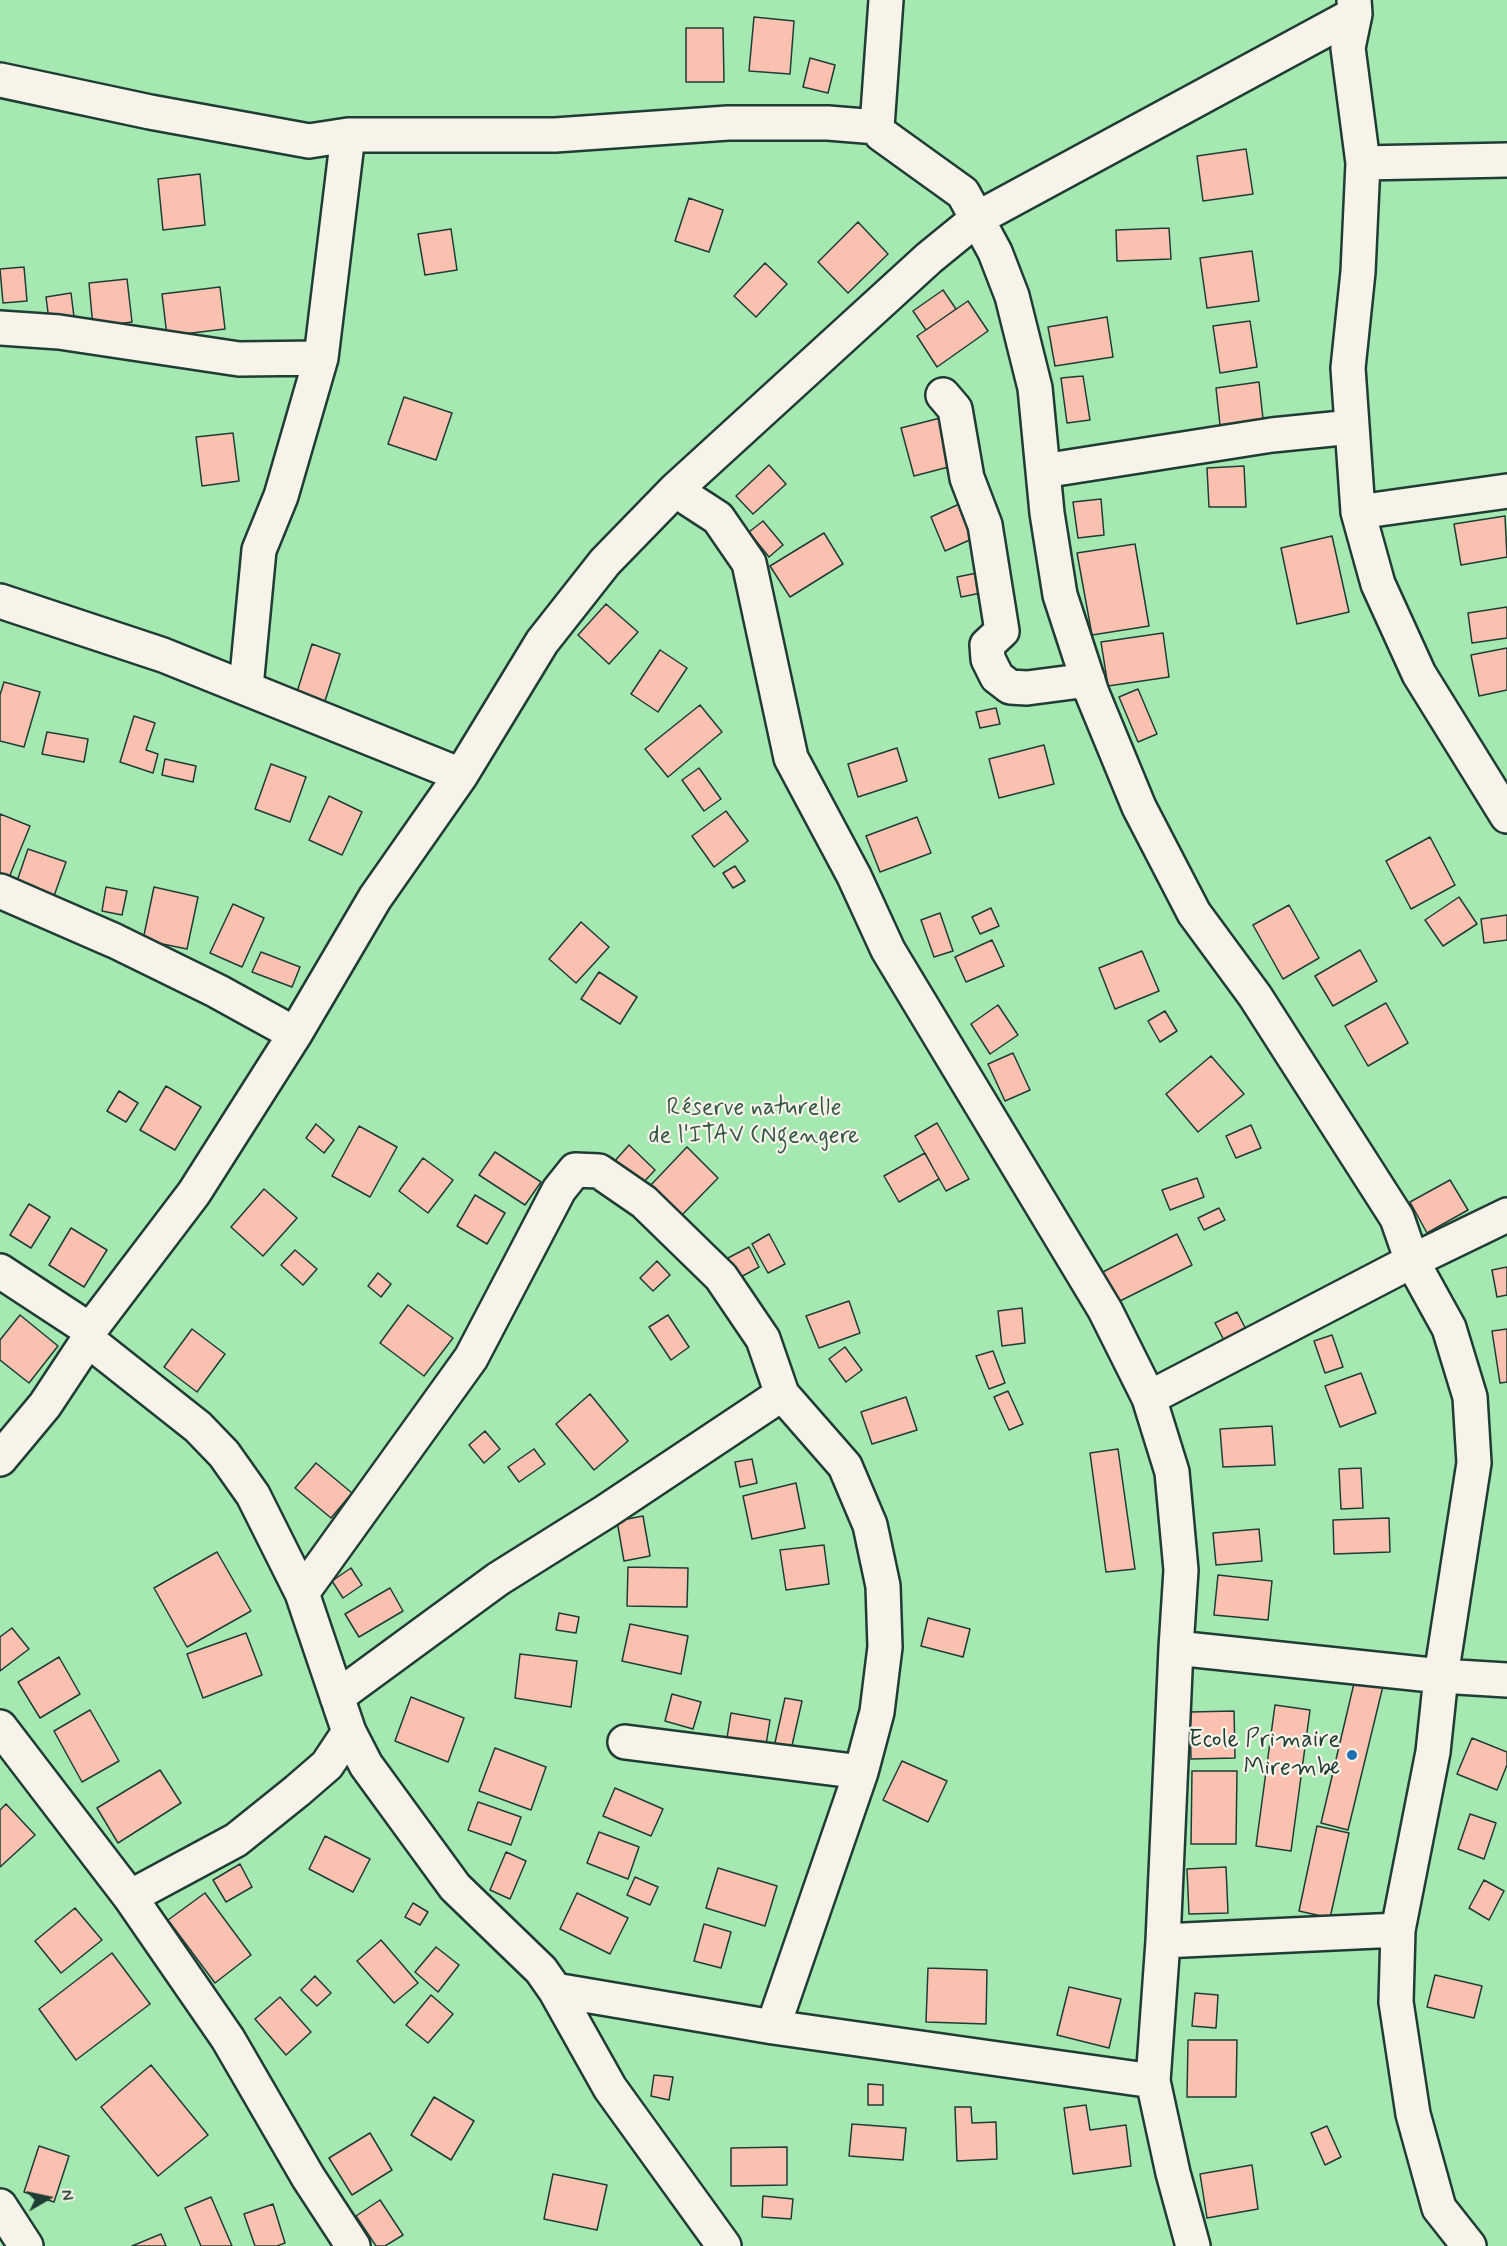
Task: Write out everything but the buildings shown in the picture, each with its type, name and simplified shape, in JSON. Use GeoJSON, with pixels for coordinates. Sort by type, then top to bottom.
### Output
{"type":"FeatureCollection","features":[{"type":"Feature","properties":{"kind":"street"},"geometry":{"type":"LineString","coordinates":[[886,0],[877,127],[881,134],[963,193],[995,252],[1012,296],[1035,388],[1047,513],[1060,595],[1088,680],[1139,807],[1194,913],[1255,996],[1397,1218],[1412,1261],[1449,1328],[1470,1397],[1474,1463],[1441,1676],[1433,1752],[1398,1930],[1395,2002],[1413,2114],[1439,2208],[1469,2246]]}},
{"type":"Feature","properties":{"kind":"street"},"geometry":{"type":"LineString","coordinates":[[1355,7],[1348,48],[1363,163],[1358,272],[1348,368],[1358,512],[1378,584],[1419,674],[1505,808]]}},
{"type":"Feature","properties":{"kind":"street"},"geometry":{"type":"LineString","coordinates":[[0,1459],[45,1405],[88,1335],[194,1193],[295,1034],[375,898],[461,775],[542,642],[605,561],[675,490],[920,266],[978,218],[1355,7]]}},
{"type":"Feature","properties":{"kind":"street"},"geometry":{"type":"LineString","coordinates":[[0,80],[150,112],[309,141],[348,135],[555,135],[728,123],[828,123],[877,127]]}},
{"type":"Feature","properties":{"kind":"street"},"geometry":{"type":"LineString","coordinates":[[246,687],[259,550],[281,496],[321,357],[348,135]]}},
{"type":"Feature","properties":{"kind":"street"},"geometry":{"type":"LineString","coordinates":[[1363,163],[1507,160]]}},
{"type":"Feature","properties":{"kind":"street"},"geometry":{"type":"LineString","coordinates":[[0,328],[59,333],[239,359],[321,357]]}},
{"type":"Feature","properties":{"kind":"street"},"geometry":{"type":"LineString","coordinates":[[943,395],[955,409],[967,478],[985,525],[1002,631],[987,645],[988,659],[997,677],[1010,687],[1028,688],[1088,680]]}},
{"type":"Feature","properties":{"kind":"street"},"geometry":{"type":"LineString","coordinates":[[1043,471],[1272,435],[1352,428]]}},
{"type":"Feature","properties":{"kind":"street"},"geometry":{"type":"LineString","coordinates":[[675,490],[718,518],[749,563],[791,758],[854,876],[888,950],[1105,1310],[1149,1398],[1172,1472],[1181,1570],[1163,1941],[1153,2081],[1173,2173],[1193,2246]]}},
{"type":"Feature","properties":{"kind":"street"},"geometry":{"type":"LineString","coordinates":[[1358,512],[1507,491]]}},
{"type":"Feature","properties":{"kind":"street"},"geometry":{"type":"LineString","coordinates":[[0,601],[163,655],[461,775]]}},
{"type":"Feature","properties":{"kind":"street"},"geometry":{"type":"LineString","coordinates":[[0,891],[115,941],[217,991],[295,1034]]}},
{"type":"Feature","properties":{"kind":"street"},"geometry":{"type":"LineString","coordinates":[[302,1593],[471,1358],[559,1191],[575,1170],[599,1171],[644,1202],[721,1277],[763,1339],[782,1394],[845,1466],[870,1525],[883,1586],[885,1647],[877,1712],[861,1772],[773,2027]]}},
{"type":"Feature","properties":{"kind":"street"},"geometry":{"type":"LineString","coordinates":[[1149,1398],[1412,1261],[1507,1215]]}},
{"type":"Feature","properties":{"kind":"street"},"geometry":{"type":"LineString","coordinates":[[0,1272],[88,1335],[198,1426],[224,1454],[253,1495],[302,1593],[349,1732],[366,1766],[455,1887],[541,1970],[555,1989],[610,2088],[724,2246]]}},
{"type":"Feature","properties":{"kind":"street"},"geometry":{"type":"LineString","coordinates":[[337,1697],[498,1579],[605,1512],[782,1394]]}},
{"type":"Feature","properties":{"kind":"street"},"geometry":{"type":"LineString","coordinates":[[1176,1648],[1441,1676],[1507,1680]]}},
{"type":"Feature","properties":{"kind":"street"},"geometry":{"type":"LineString","coordinates":[[0,1727],[130,1897],[228,2039],[308,2177],[354,2246]]}},
{"type":"Feature","properties":{"kind":"street"},"geometry":{"type":"LineString","coordinates":[[130,1897],[236,1840],[327,1765],[349,1732]]}},
{"type":"Feature","properties":{"kind":"street"},"geometry":{"type":"LineString","coordinates":[[625,1742],[861,1772]]}},
{"type":"Feature","properties":{"kind":"street"},"geometry":{"type":"LineString","coordinates":[[1163,1941],[1398,1930]]}},
{"type":"Feature","properties":{"kind":"street"},"geometry":{"type":"LineString","coordinates":[[555,1989],[773,2027],[1153,2081]]}},
{"type":"Feature","properties":{"kind":"street"},"geometry":{"type":"LineString","coordinates":[[0,2206],[26,2246]]}},
{"type":"Feature","properties":{"kind":"green space","name":"Réserve naturelle de l'ITAV (Ngengere"},"geometry":{"type":"Polygon","coordinates":[[[0,0],[1507,0],[1507,2246],[0,2246],[0,0]]]}},
{"type":"Feature","properties":{"kind":"place","name":"Ecole Primaire Mirembe"},"geometry":{"type":"Point","coordinates":[1352,1755]}}]}
